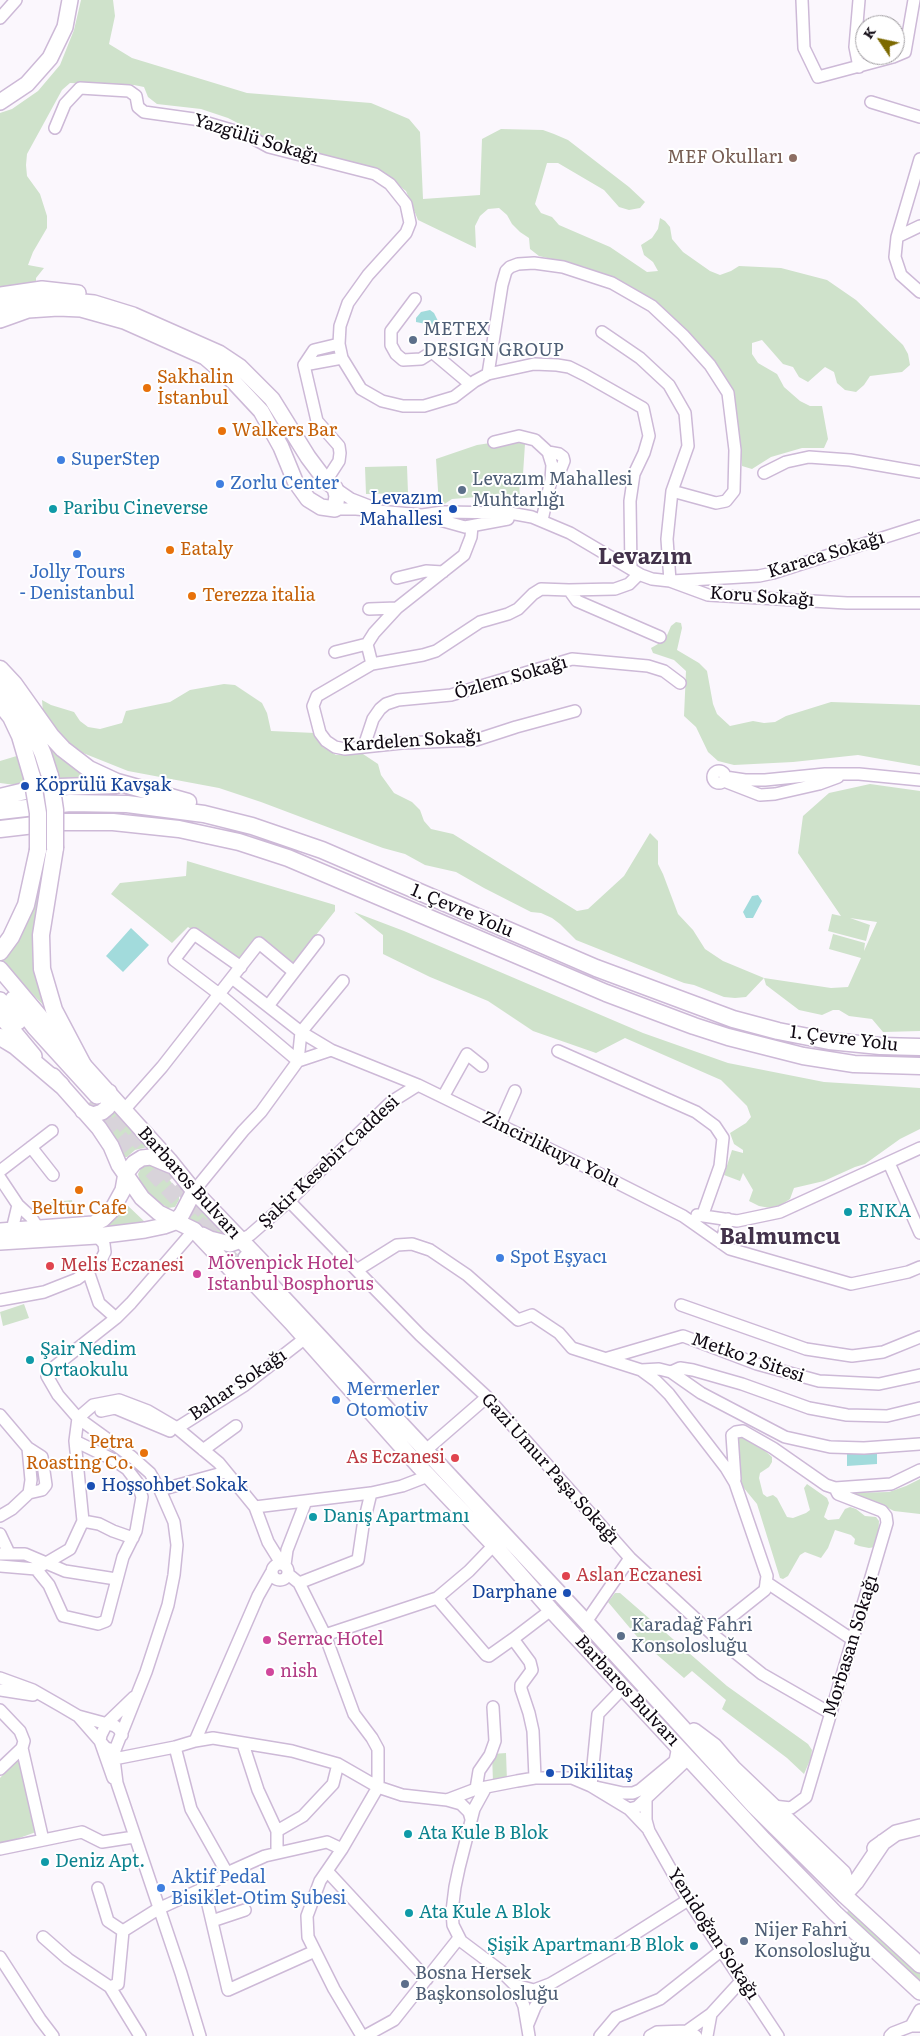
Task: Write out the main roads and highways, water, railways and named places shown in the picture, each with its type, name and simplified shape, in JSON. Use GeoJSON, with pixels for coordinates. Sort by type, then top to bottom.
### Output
{"type":"FeatureCollection","features":[{"type":"Feature","properties":{"kind":"highway"},"geometry":{"type":"LineString","coordinates":[[0,669],[14,684],[51,736],[63,749],[89,769],[128,786],[207,806],[274,832]]}},
{"type":"Feature","properties":{"kind":"highway"},"geometry":{"type":"LineString","coordinates":[[0,685],[12,697],[28,722],[43,754],[50,776],[55,810],[55,848],[41,935],[42,968],[54,1010],[83,1065]]}},
{"type":"Feature","properties":{"kind":"highway"},"geometry":{"type":"LineString","coordinates":[[0,703],[11,717],[20,736],[32,777],[38,820],[38,850],[26,905],[11,937],[0,952]]}},
{"type":"Feature","properties":{"kind":"highway"},"geometry":{"type":"LineString","coordinates":[[0,797],[25,791],[60,787],[128,786]]}},
{"type":"Feature","properties":{"kind":"highway","name":"1. Çevre Yolu"},"geometry":{"type":"LineString","coordinates":[[0,811],[70,803],[127,804],[204,814],[274,832],[322,850],[596,968],[733,1019],[778,1031],[829,1041],[880,1046],[920,1047]]}},
{"type":"Feature","properties":{"kind":"highway","name":"1. Çevre Yolu"},"geometry":{"type":"LineString","coordinates":[[0,829],[60,822],[140,824],[194,832],[239,842],[288,858],[606,993],[694,1026],[803,1056],[854,1064],[920,1066]]}},
{"type":"Feature","properties":{"kind":"highway"},"geometry":{"type":"LineString","coordinates":[[0,1037],[15,1046],[61,1086]]}},
{"type":"Feature","properties":{"kind":"main road"},"geometry":{"type":"LineString","coordinates":[[0,91],[20,76],[42,53],[57,20],[61,0]]}},
{"type":"Feature","properties":{"kind":"main road"},"geometry":{"type":"LineString","coordinates":[[0,102],[27,84],[50,58],[65,27],[70,0]]}},
{"type":"Feature","properties":{"kind":"main road"},"geometry":{"type":"LineString","coordinates":[[0,295],[42,289],[58,290],[98,298],[178,336],[201,344],[240,367],[272,399],[308,456],[330,485],[337,496],[335,509],[321,507],[314,504],[308,498],[296,481],[281,446],[260,411],[234,380],[205,357],[124,321],[81,309],[28,310],[0,320]]}},
{"type":"Feature","properties":{"kind":"main road"},"geometry":{"type":"LineString","coordinates":[[0,307],[62,300],[94,303],[116,308]]}},
{"type":"Feature","properties":{"kind":"main road"},"geometry":{"type":"LineString","coordinates":[[314,504],[321,502],[325,498],[330,485]]}},
{"type":"Feature","properties":{"kind":"main road","name":"Barbaros Bulvarı"},"geometry":{"type":"LineString","coordinates":[[1,975],[83,1065],[106,1138],[147,1204],[158,1213],[194,1230],[329,1375],[342,1381]]}},
{"type":"Feature","properties":{"kind":"main road","name":"Barbaros Bulvarı"},"geometry":{"type":"LineString","coordinates":[[1,975],[35,1028],[95,1101]]}},
{"type":"Feature","properties":{"kind":"main road","name":"Barbaros Bulvarı"},"geometry":{"type":"LineString","coordinates":[[0,1000],[40,1049],[95,1101]]}},
{"type":"Feature","properties":{"kind":"main road","name":"Barbaros Bulvarı"},"geometry":{"type":"LineString","coordinates":[[0,1015],[61,1086],[95,1101],[124,1110],[353,1365],[372,1392]]}},
{"type":"Feature","properties":{"kind":"main road"},"geometry":{"type":"LineString","coordinates":[[6,1236],[38,1228],[93,1224],[103,1219],[120,1198],[126,1173],[138,1160],[151,1157],[163,1161],[177,1171]]}},
{"type":"Feature","properties":{"kind":"main road"},"geometry":{"type":"LineString","coordinates":[[6,1236],[97,1236],[152,1229],[175,1222],[186,1207],[194,1190]]}},
{"type":"Feature","properties":{"kind":"main road"},"geometry":{"type":"LineString","coordinates":[[194,1230],[220,1242],[230,1244],[241,1240]]}},
{"type":"Feature","properties":{"kind":"main road","name":"Barbaros Bulvarı"},"geometry":{"type":"LineString","coordinates":[[920,1964],[844,1895],[776,1828],[732,1773],[694,1741],[586,1622],[475,1505],[424,1447],[243,1263],[342,1381],[623,1688],[835,1913],[920,1992]]}},
{"type":"Feature","properties":{"kind":"main road"},"geometry":{"type":"LineString","coordinates":[[428,1476],[433,1473],[438,1474],[475,1505]]}},
{"type":"Feature","properties":{"kind":"main road"},"geometry":{"type":"LineString","coordinates":[[676,1722],[703,1736],[732,1773],[772,1806],[843,1873],[847,1886],[844,1895]]}},
{"type":"Feature","properties":{"kind":"main road"},"geometry":{"type":"LineString","coordinates":[[689,1758],[694,1741]]}},
{"type":"Feature","properties":{"kind":"main road"},"geometry":{"type":"LineString","coordinates":[[718,1789],[718,1785],[732,1773]]}},
{"type":"Feature","properties":{"kind":"main road"},"geometry":{"type":"LineString","coordinates":[[843,1873],[858,1866],[874,1848],[896,1833],[920,1827]]}},
{"type":"Feature","properties":{"kind":"main road"},"geometry":{"type":"LineString","coordinates":[[776,1852],[793,1859],[836,1900],[844,1895],[856,1882],[883,1842]]}},
{"type":"Feature","properties":{"kind":"water"},"geometry":{"type":"Polygon","coordinates":[[[430,310],[438,321],[437,328],[429,333],[426,324],[416,322],[416,318],[421,312],[430,310]]]}},
{"type":"Feature","properties":{"kind":"water"},"geometry":{"type":"Polygon","coordinates":[[[758,895],[762,901],[753,918],[746,918],[743,912],[752,896],[758,895]]]}},
{"type":"Feature","properties":{"kind":"water"},"geometry":{"type":"Polygon","coordinates":[[[131,928],[149,945],[123,972],[106,956],[131,928]]]}},
{"type":"Feature","properties":{"kind":"water"},"geometry":{"type":"Polygon","coordinates":[[[877,1452],[877,1464],[847,1466],[847,1453],[877,1452]]]}},
{"type":"Feature","properties":{"kind":"tunnel"},"geometry":{"type":"LineString","coordinates":[[100,1099],[246,1258]]}},
{"type":"Feature","properties":{"kind":"tunnel"},"geometry":{"type":"LineString","coordinates":[[89,1103],[240,1268]]}},
{"type":"Feature","properties":{"kind":"place","name":"MEF Okulları"},"geometry":{"type":"Point","coordinates":[793,158]}},
{"type":"Feature","properties":{"kind":"place","name":"METEX DESIGN GROUP"},"geometry":{"type":"Point","coordinates":[413,340]}},
{"type":"Feature","properties":{"kind":"place","name":"Sakhalin İstanbul"},"geometry":{"type":"Point","coordinates":[147,388]}},
{"type":"Feature","properties":{"kind":"place","name":"Walkers Bar"},"geometry":{"type":"Point","coordinates":[222,431]}},
{"type":"Feature","properties":{"kind":"place","name":"SuperStep"},"geometry":{"type":"Point","coordinates":[61,460]}},
{"type":"Feature","properties":{"kind":"place","name":"Zorlu Center"},"geometry":{"type":"Point","coordinates":[220,484]}},
{"type":"Feature","properties":{"kind":"place","name":"Levazım Mahallesi Muhtarlığı"},"geometry":{"type":"Point","coordinates":[462,490]}},
{"type":"Feature","properties":{"kind":"place","name":"Paribu Cineverse"},"geometry":{"type":"Point","coordinates":[53,509]}},
{"type":"Feature","properties":{"kind":"place","name":"Levazım Mahallesi"},"geometry":{"type":"Point","coordinates":[453,509]}},
{"type":"Feature","properties":{"kind":"place","name":"Eataly"},"geometry":{"type":"Point","coordinates":[170,550]}},
{"type":"Feature","properties":{"kind":"place","name":"Jolly Tours - Denistanbul"},"geometry":{"type":"Point","coordinates":[77,554]}},
{"type":"Feature","properties":{"kind":"place","name":"Terezza italia"},"geometry":{"type":"Point","coordinates":[192,596]}},
{"type":"Feature","properties":{"kind":"place","name":"Köprülü Kavşak"},"geometry":{"type":"Point","coordinates":[25,786]}},
{"type":"Feature","properties":{"kind":"place","name":"Beltur Cafe"},"geometry":{"type":"Point","coordinates":[79,1190]}},
{"type":"Feature","properties":{"kind":"place","name":"ENKA"},"geometry":{"type":"Point","coordinates":[848,1212]}},
{"type":"Feature","properties":{"kind":"place","name":"Spot Eşyacı"},"geometry":{"type":"Point","coordinates":[500,1258]}},
{"type":"Feature","properties":{"kind":"place","name":"Melis Eczanesi"},"geometry":{"type":"Point","coordinates":[50,1266]}},
{"type":"Feature","properties":{"kind":"place","name":"Mövenpick Hotel Istanbul Bosphorus"},"geometry":{"type":"Point","coordinates":[197,1274]}},
{"type":"Feature","properties":{"kind":"place","name":"Şair Nedim Ortaokulu"},"geometry":{"type":"Point","coordinates":[30,1360]}},
{"type":"Feature","properties":{"kind":"place","name":"Mermerler Otomotiv"},"geometry":{"type":"Point","coordinates":[336,1400]}},
{"type":"Feature","properties":{"kind":"place","name":"Petra Roasting Co."},"geometry":{"type":"Point","coordinates":[144,1453]}},
{"type":"Feature","properties":{"kind":"place","name":"As Eczanesi"},"geometry":{"type":"Point","coordinates":[455,1458]}},
{"type":"Feature","properties":{"kind":"place","name":"Hoşsohbet Sokak"},"geometry":{"type":"Point","coordinates":[91,1486]}},
{"type":"Feature","properties":{"kind":"place","name":"Danış Apartmanı"},"geometry":{"type":"Point","coordinates":[313,1517]}},
{"type":"Feature","properties":{"kind":"place","name":"Aslan Eczanesi"},"geometry":{"type":"Point","coordinates":[566,1576]}},
{"type":"Feature","properties":{"kind":"place","name":"Darphane"},"geometry":{"type":"Point","coordinates":[567,1593]}},
{"type":"Feature","properties":{"kind":"place","name":"Karadağ Fahri Konsolosluğu"},"geometry":{"type":"Point","coordinates":[621,1636]}},
{"type":"Feature","properties":{"kind":"place","name":"Serrac Hotel"},"geometry":{"type":"Point","coordinates":[267,1640]}},
{"type":"Feature","properties":{"kind":"place","name":"nish"},"geometry":{"type":"Point","coordinates":[270,1672]}},
{"type":"Feature","properties":{"kind":"place","name":"Dikilitaş"},"geometry":{"type":"Point","coordinates":[550,1773]}},
{"type":"Feature","properties":{"kind":"place","name":"Ata Kule B Blok"},"geometry":{"type":"Point","coordinates":[408,1834]}},
{"type":"Feature","properties":{"kind":"place","name":"Deniz Apt."},"geometry":{"type":"Point","coordinates":[45,1862]}},
{"type":"Feature","properties":{"kind":"place","name":"Aktif Pedal Bisiklet-Otim Şubesi"},"geometry":{"type":"Point","coordinates":[161,1888]}},
{"type":"Feature","properties":{"kind":"place","name":"Ata Kule A Blok"},"geometry":{"type":"Point","coordinates":[409,1913]}},
{"type":"Feature","properties":{"kind":"place","name":"Nijer Fahri Konsolosluğu"},"geometry":{"type":"Point","coordinates":[744,1941]}},
{"type":"Feature","properties":{"kind":"place","name":"Şişik Apartmanı B Blok"},"geometry":{"type":"Point","coordinates":[694,1946]}},
{"type":"Feature","properties":{"kind":"place","name":"Bosna Hersek Başkonsolosluğu"},"geometry":{"type":"Point","coordinates":[405,1984]}},
{"type":"Feature","properties":{"kind":"district","name":"Levazım"},"geometry":{"type":"Point","coordinates":[645,558]}},
{"type":"Feature","properties":{"kind":"district","name":"Balmumcu"},"geometry":{"type":"Point","coordinates":[780,1238]}}]}
